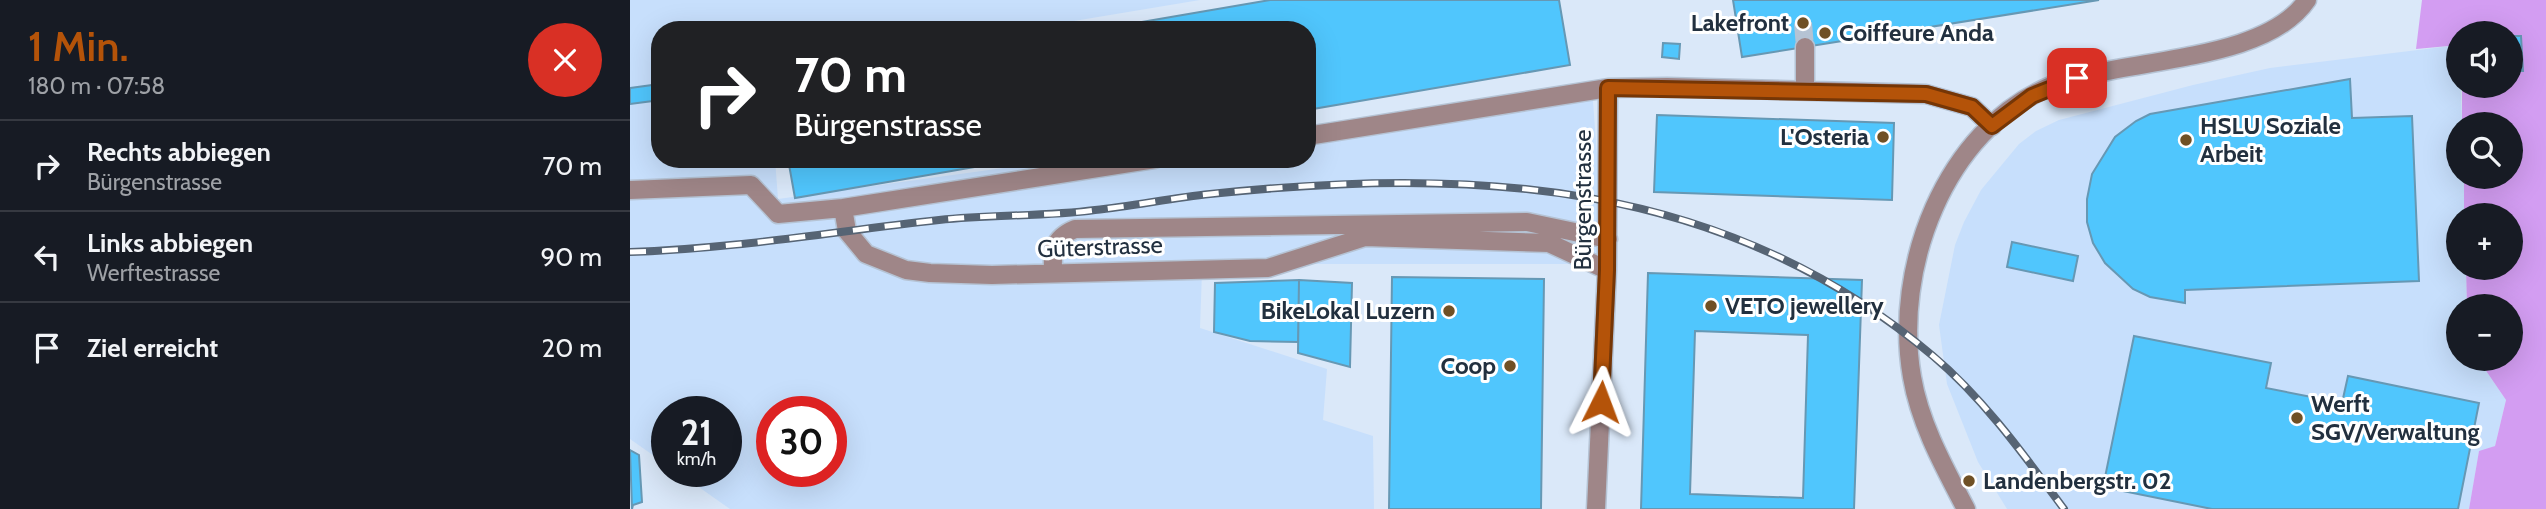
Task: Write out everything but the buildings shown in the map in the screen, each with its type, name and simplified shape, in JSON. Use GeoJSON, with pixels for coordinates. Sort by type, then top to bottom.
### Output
{"type":"FeatureCollection","features":[{"type":"Feature","properties":{"kind":"street"},"geometry":{"type":"LineString","coordinates":[[1966,509],[1938,456],[1918,402],[1909,355],[1908,310],[1914,270],[1934,209],[1965,156],[1992,126],[2032,96],[2064,82],[2250,42],[2276,31],[2300,12],[2308,0]]}},
{"type":"Feature","properties":{"kind":"street"},"geometry":{"type":"LineString","coordinates":[[1805,47],[1805,90]]}},
{"type":"Feature","properties":{"kind":"street"},"geometry":{"type":"LineString","coordinates":[[1316,134],[1608,88],[1805,90],[1942,96],[1972,107],[1992,126]]}},
{"type":"Feature","properties":{"kind":"street","name":"Bürgenstrasse"},"geometry":{"type":"LineString","coordinates":[[1596,509],[1608,239],[1608,88]]}},
{"type":"Feature","properties":{"kind":"street"},"geometry":{"type":"LineString","coordinates":[[630,191],[751,185],[778,214],[843,208],[1098,168]]}},
{"type":"Feature","properties":{"kind":"street","name":"Güterstrasse"},"geometry":{"type":"LineString","coordinates":[[843,208],[847,231],[856,245],[866,254],[906,270],[992,275],[1268,268],[1365,237],[1549,243],[1607,270]]}},
{"type":"Feature","properties":{"kind":"street"},"geometry":{"type":"LineString","coordinates":[[1053,273],[1052,251],[1060,235],[1075,229],[1527,222],[1608,239]]}},
{"type":"Feature","properties":{"kind":"shaded area"},"geometry":{"type":"Polygon","coordinates":[[[630,0],[1200,0],[1074,21],[651,21],[651,168],[776,168],[778,199],[1004,168],[1316,168],[1316,126],[1592,88],[1605,264],[1220,264],[1202,272],[1200,328],[1327,369],[1323,420],[1373,436],[1374,509],[730,509],[699,487],[742,487],[742,396],[651,396],[651,454],[630,439],[630,0]]]}},
{"type":"Feature","properties":{"kind":"shaded area"},"geometry":{"type":"Polygon","coordinates":[[[2422,0],[2546,0],[2546,509],[2469,509],[2479,451],[2495,446],[2506,400],[2486,371],[2523,371],[2523,294],[2467,294],[2466,280],[2523,280],[2523,203],[2464,203],[2464,189],[2523,189],[2523,112],[2462,112],[2462,98],[2523,98],[2523,21],[2446,21],[2446,46],[2416,49],[2422,0]]]}},
{"type":"Feature","properties":{"kind":"shaded area"},"geometry":{"type":"Polygon","coordinates":[[[2446,47],[2446,98],[2461,98],[2462,112],[2446,112],[2446,189],[2464,189],[2464,203],[2446,203],[2446,280],[2466,280],[2467,294],[2446,294],[2446,371],[2486,371],[2506,400],[2495,446],[2479,452],[2469,509],[2007,509],[1978,462],[1947,384],[1939,325],[1955,245],[1981,190],[2019,144],[2036,131],[2059,120],[2270,68],[2446,47]]]}},
{"type":"Feature","properties":{"kind":"tunnel"},"geometry":{"type":"LineString","coordinates":[[1803,23],[1805,47]]}},
{"type":"Feature","properties":{"kind":"railway"},"geometry":{"type":"LineString","coordinates":[[630,252],[746,243],[958,218],[1076,212],[1210,194],[1307,186],[1404,183],[1498,186],[1591,198],[1681,219],[1768,252],[1852,297],[1952,373],[2003,428],[2064,509]]}},
{"type":"Feature","properties":{"kind":"place","name":"Lakefront"},"geometry":{"type":"Point","coordinates":[1803,23]}},
{"type":"Feature","properties":{"kind":"place","name":"Coiffeure Anda"},"geometry":{"type":"Point","coordinates":[1825,33]}},
{"type":"Feature","properties":{"kind":"place","name":"L'Osteria"},"geometry":{"type":"Point","coordinates":[1883,137]}},
{"type":"Feature","properties":{"kind":"place","name":"HSLU Soziale Arbeit"},"geometry":{"type":"Point","coordinates":[2186,140]}},
{"type":"Feature","properties":{"kind":"place","name":"VETO jewellery"},"geometry":{"type":"Point","coordinates":[1711,306]}},
{"type":"Feature","properties":{"kind":"place","name":"BikeLokal Luzern"},"geometry":{"type":"Point","coordinates":[1449,311]}},
{"type":"Feature","properties":{"kind":"place","name":"Coop"},"geometry":{"type":"Point","coordinates":[1510,366]}},
{"type":"Feature","properties":{"kind":"place","name":"Werft SGV/Verwaltung"},"geometry":{"type":"Point","coordinates":[2297,418]}},
{"type":"Feature","properties":{"kind":"place","name":"Landenbergstr. 02"},"geometry":{"type":"Point","coordinates":[1969,481]}},
{"type":"Feature","properties":{"kind":"route"},"geometry":{"type":"LineString","coordinates":[[1601,402],[1607,270],[1608,88],[1695,87],[1926,94],[1942,96],[1972,107],[1992,126],[2032,96],[2051,86],[2077,78]]}}]}
